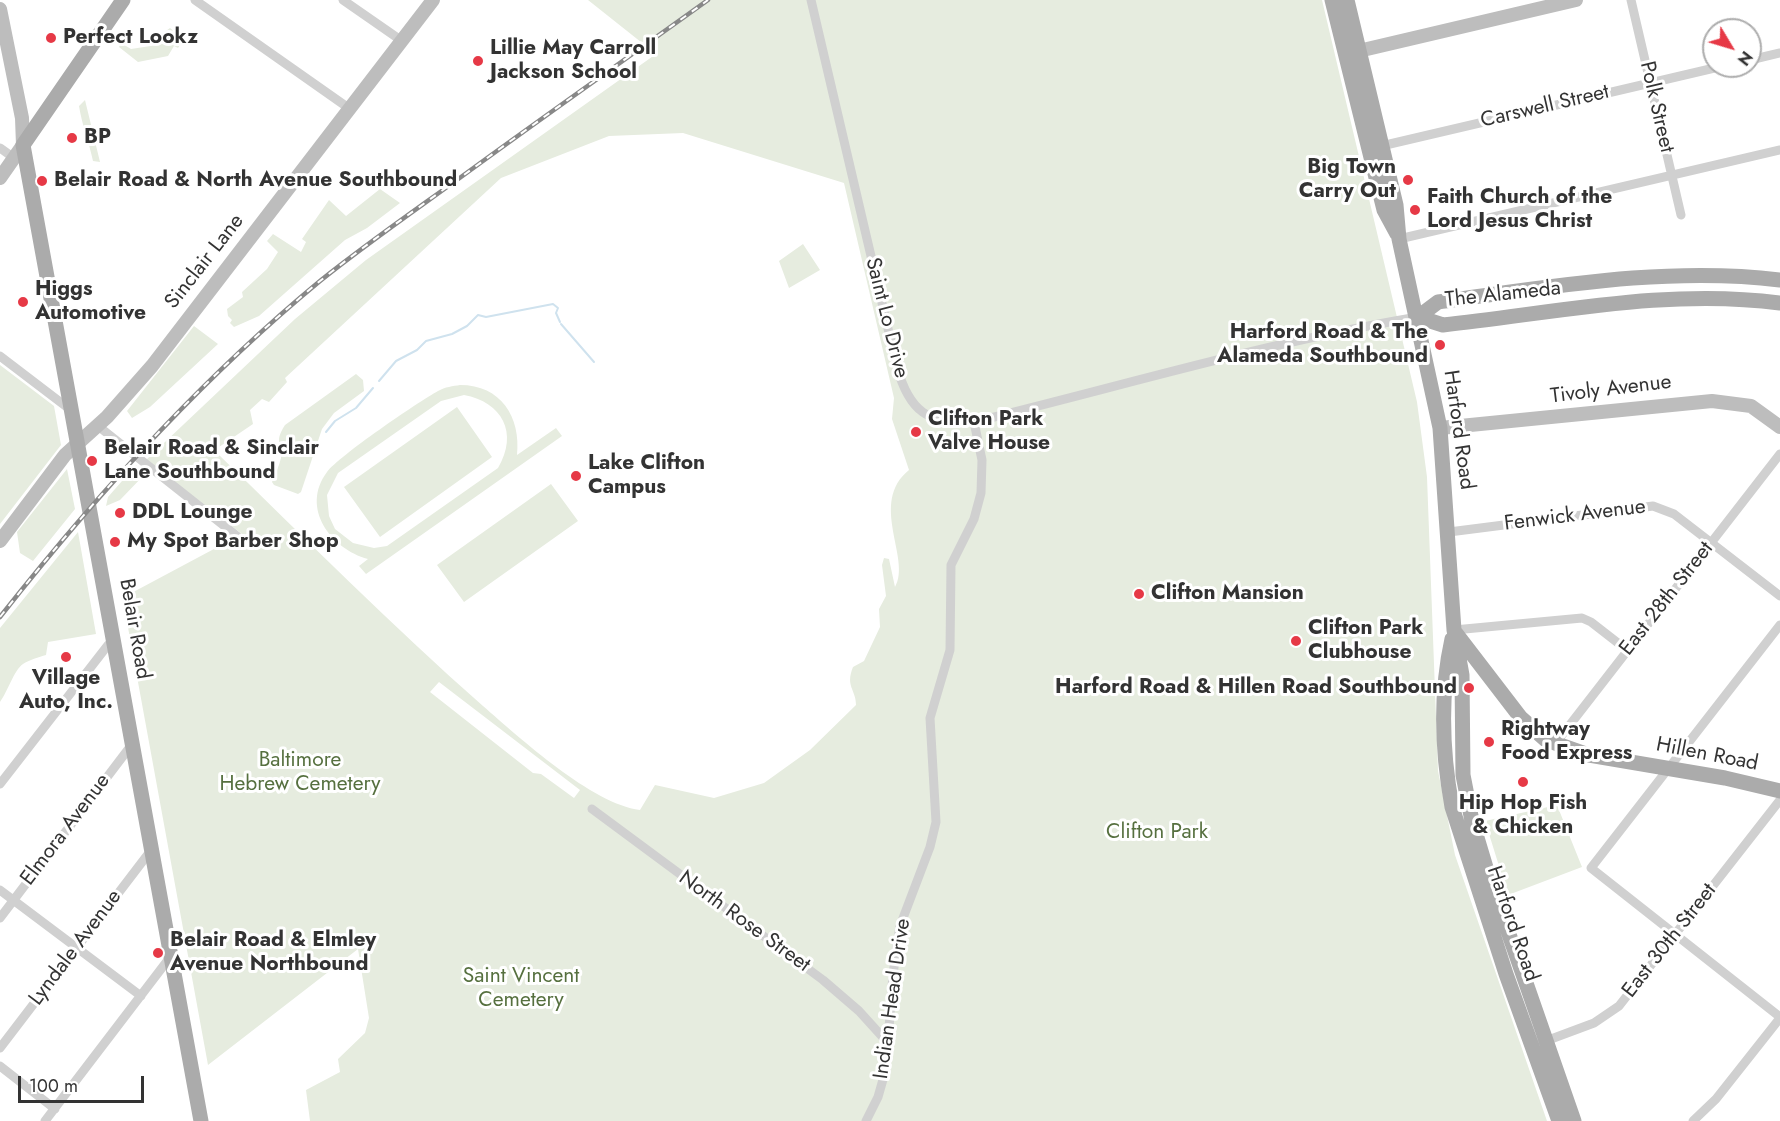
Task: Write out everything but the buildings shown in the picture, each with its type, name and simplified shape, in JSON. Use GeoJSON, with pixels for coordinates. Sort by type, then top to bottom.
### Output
{"type":"FeatureCollection","features":[{"type":"Feature","properties":{"kind":"main road"},"geometry":{"type":"LineString","coordinates":[[0,178],[123,0]]}},
{"type":"Feature","properties":{"kind":"main road","name":"Sinclair Lane"},"geometry":{"type":"LineString","coordinates":[[0,541],[77,442],[98,426],[152,366],[433,0]]}},
{"type":"Feature","properties":{"kind":"main road","name":"Harford Road"},"geometry":{"type":"LineString","coordinates":[[1332,0],[1352,53],[1375,147],[1396,205],[1400,239],[1440,428],[1454,630],[1462,675],[1461,758],[1472,821],[1511,945],[1559,1121]]}},
{"type":"Feature","properties":{"kind":"main road","name":"Harford Road"},"geometry":{"type":"LineString","coordinates":[[1347,0],[1352,53]]}},
{"type":"Feature","properties":{"kind":"main road"},"geometry":{"type":"LineString","coordinates":[[1352,53],[1576,0]]}},
{"type":"Feature","properties":{"kind":"main road"},"geometry":{"type":"LineString","coordinates":[[0,9],[5,53],[22,117],[23,145]]}},
{"type":"Feature","properties":{"kind":"main road","name":"Belair Road"},"geometry":{"type":"LineString","coordinates":[[23,145],[201,1121]]}},
{"type":"Feature","properties":{"kind":"main road","name":"The Alameda"},"geometry":{"type":"LineString","coordinates":[[1418,317],[1438,302],[1659,276],[1712,274],[1780,280]]}},
{"type":"Feature","properties":{"kind":"main road","name":"The Alameda"},"geometry":{"type":"LineString","coordinates":[[1418,317],[1443,325],[1670,298],[1733,298],[1780,303]]}},
{"type":"Feature","properties":{"kind":"main road","name":"Tivoly Avenue"},"geometry":{"type":"LineString","coordinates":[[1440,428],[1713,401],[1751,405],[1780,427]]}},
{"type":"Feature","properties":{"kind":"main road","name":"Harford Road"},"geometry":{"type":"LineString","coordinates":[[1454,630],[1445,667],[1447,778],[1452,807],[1539,1044],[1574,1121]]}},
{"type":"Feature","properties":{"kind":"main road","name":"Hillen Road"},"geometry":{"type":"LineString","coordinates":[[1454,630],[1528,725],[1554,744],[1589,755],[1669,768],[1780,791]]}},
{"type":"Feature","properties":{"kind":"main road","name":"Hillen Road"},"geometry":{"type":"LineString","coordinates":[[1454,630],[1484,651],[1501,682],[1505,695]]}},
{"type":"Feature","properties":{"kind":"main road"},"geometry":{"type":"LineString","coordinates":[[1462,675],[1476,670],[1489,677]]}},
{"type":"Feature","properties":{"kind":"street"},"geometry":{"type":"LineString","coordinates":[[195,0],[350,109]]}},
{"type":"Feature","properties":{"kind":"street"},"geometry":{"type":"LineString","coordinates":[[343,0],[402,41]]}},
{"type":"Feature","properties":{"kind":"street","name":"Saint Lo Drive"},"geometry":{"type":"LineString","coordinates":[[810,0],[902,386],[916,408],[929,417],[949,423],[974,422],[1314,335],[1418,317]]}},
{"type":"Feature","properties":{"kind":"street","name":"Polk Street"},"geometry":{"type":"LineString","coordinates":[[1631,0],[1682,215]]}},
{"type":"Feature","properties":{"kind":"street"},"geometry":{"type":"LineString","coordinates":[[1762,57],[1780,53]]}},
{"type":"Feature","properties":{"kind":"street","name":"Carswell Street"},"geometry":{"type":"LineString","coordinates":[[1375,147],[1702,71]]}},
{"type":"Feature","properties":{"kind":"street"},"geometry":{"type":"LineString","coordinates":[[0,148],[14,158]]}},
{"type":"Feature","properties":{"kind":"street"},"geometry":{"type":"LineString","coordinates":[[1400,239],[1780,150]]}},
{"type":"Feature","properties":{"kind":"street"},"geometry":{"type":"LineString","coordinates":[[0,356],[72,411]]}},
{"type":"Feature","properties":{"kind":"street","name":"Indian Head Drive"},"geometry":{"type":"LineString","coordinates":[[866,1121],[883,1082],[892,974],[900,926],[930,847],[936,822],[930,718],[951,650],[951,565],[976,512],[981,493],[982,460],[974,422]]}},
{"type":"Feature","properties":{"kind":"street"},"geometry":{"type":"LineString","coordinates":[[98,426],[237,536]]}},
{"type":"Feature","properties":{"kind":"street","name":"East 28th Street"},"geometry":{"type":"LineString","coordinates":[[1554,744],[1780,454]]}},
{"type":"Feature","properties":{"kind":"street","name":"Fenwick Avenue"},"geometry":{"type":"LineString","coordinates":[[1449,532],[1653,506],[1669,511],[1780,596]]}},
{"type":"Feature","properties":{"kind":"street"},"geometry":{"type":"LineString","coordinates":[[1454,630],[1582,618],[1591,622],[1628,650]]}},
{"type":"Feature","properties":{"kind":"street"},"geometry":{"type":"LineString","coordinates":[[1693,1121],[1716,1100],[1780,1017],[1591,868],[1780,625]]}},
{"type":"Feature","properties":{"kind":"street"},"geometry":{"type":"LineString","coordinates":[[0,784],[108,645],[115,644]]}},
{"type":"Feature","properties":{"kind":"street","name":"Elmora Avenue"},"geometry":{"type":"LineString","coordinates":[[0,918],[133,743]]}},
{"type":"Feature","properties":{"kind":"street","name":"East 30th Street"},"geometry":{"type":"LineString","coordinates":[[1539,1044],[1576,1031],[1613,1011],[1676,935],[1780,800]]}},
{"type":"Feature","properties":{"kind":"street","name":"North Rose Street"},"geometry":{"type":"LineString","coordinates":[[592,808],[836,990],[860,1011],[888,1043]]}},
{"type":"Feature","properties":{"kind":"street","name":"Lyndale Avenue"},"geometry":{"type":"LineString","coordinates":[[0,1048],[152,849]]}},
{"type":"Feature","properties":{"kind":"street"},"geometry":{"type":"LineString","coordinates":[[0,890],[141,996]]}},
{"type":"Feature","properties":{"kind":"street"},"geometry":{"type":"LineString","coordinates":[[45,1121],[172,955]]}},
{"type":"Feature","properties":{"kind":"street"},"geometry":{"type":"LineString","coordinates":[[0,1066],[54,1108]]}},
{"type":"Feature","properties":{"kind":"green space","name":"Clifton Park"},"geometry":{"type":"Polygon","coordinates":[[[588,0],[1322,0],[1417,402],[1427,477],[1438,771],[1455,855],[1547,1121],[310,1121],[306,1090],[340,1072],[338,1059],[365,1033],[369,1018],[358,949],[208,1065],[123,600],[124,597],[242,534],[146,460],[295,319],[366,260],[656,54],[588,0]],[[683,133],[609,136],[501,178],[285,378],[287,382],[269,402],[262,399],[250,410],[253,424],[219,447],[219,455],[382,614],[498,719],[557,768],[579,783],[600,796],[640,810],[655,785],[714,798],[764,783],[810,750],[856,705],[850,679],[853,667],[864,661],[880,627],[879,609],[886,596],[882,565],[884,558],[889,559],[895,587],[899,575],[891,514],[892,498],[897,483],[909,470],[892,419],[894,398],[844,183],[683,133]],[[439,682],[430,692],[533,773],[541,774],[574,798],[580,790],[439,682]]]}},
{"type":"Feature","properties":{"kind":"green space"},"geometry":{"type":"Polygon","coordinates":[[[170,28],[184,39],[178,48],[174,46],[168,56],[138,62],[119,47],[121,43],[131,49],[157,45],[163,33],[170,28]]]}},
{"type":"Feature","properties":{"kind":"green space"},"geometry":{"type":"Polygon","coordinates":[[[85,100],[100,162],[93,161],[82,120],[79,106],[85,100]]]}},
{"type":"Feature","properties":{"kind":"green space"},"geometry":{"type":"Polygon","coordinates":[[[380,189],[400,203],[367,228],[345,240],[259,316],[234,327],[230,323],[232,320],[228,316],[227,309],[243,297],[242,292],[267,269],[278,252],[267,241],[273,234],[301,252],[306,242],[302,239],[329,200],[346,216],[380,189]]]}},
{"type":"Feature","properties":{"kind":"green space"},"geometry":{"type":"Polygon","coordinates":[[[803,244],[820,270],[789,288],[779,261],[803,244]]]}},
{"type":"Feature","properties":{"kind":"green space"},"geometry":{"type":"Polygon","coordinates":[[[194,326],[218,344],[150,407],[132,418],[127,411],[194,326]]]}},
{"type":"Feature","properties":{"kind":"green space"},"geometry":{"type":"Polygon","coordinates":[[[0,365],[54,406],[61,445],[0,524],[0,365]]]}},
{"type":"Feature","properties":{"kind":"green space"},"geometry":{"type":"Polygon","coordinates":[[[356,374],[363,380],[364,391],[334,413],[322,429],[301,492],[298,494],[274,485],[272,482],[281,458],[279,440],[285,425],[356,374]]]}},
{"type":"Feature","properties":{"kind":"green space"},"geometry":{"type":"Polygon","coordinates":[[[460,385],[474,386],[487,391],[505,406],[516,428],[517,455],[556,428],[562,436],[366,574],[359,566],[368,559],[342,546],[324,525],[318,513],[319,486],[334,464],[362,442],[428,397],[443,389],[460,385]],[[464,395],[441,401],[338,473],[327,495],[329,516],[335,529],[353,543],[374,548],[387,546],[498,468],[507,443],[503,421],[488,404],[464,395]]]}},
{"type":"Feature","properties":{"kind":"green space"},"geometry":{"type":"Polygon","coordinates":[[[457,407],[492,457],[380,537],[344,487],[457,407]]]}},
{"type":"Feature","properties":{"kind":"green space"},"geometry":{"type":"Polygon","coordinates":[[[136,465],[146,473],[120,500],[106,506],[108,497],[136,465]]]}},
{"type":"Feature","properties":{"kind":"green space"},"geometry":{"type":"Polygon","coordinates":[[[67,469],[75,509],[33,561],[20,553],[17,532],[67,469]]]}},
{"type":"Feature","properties":{"kind":"green space"},"geometry":{"type":"Polygon","coordinates":[[[551,484],[578,521],[464,602],[437,565],[551,484]]]}},
{"type":"Feature","properties":{"kind":"green space"},"geometry":{"type":"Polygon","coordinates":[[[78,532],[96,634],[48,642],[46,655],[28,661],[20,667],[0,702],[0,628],[78,532]]]}},
{"type":"Feature","properties":{"kind":"green space"},"geometry":{"type":"Polygon","coordinates":[[[1557,805],[1582,867],[1508,895],[1485,821],[1557,805]]]}},
{"type":"Feature","properties":{"kind":"waterway"},"geometry":{"type":"LineString","coordinates":[[379,381],[396,361],[417,350],[426,341],[452,334],[467,326],[478,315],[486,317],[553,304],[558,308],[556,313],[560,322]]}},
{"type":"Feature","properties":{"kind":"waterway"},"geometry":{"type":"LineString","coordinates":[[561,324],[594,362]]}},
{"type":"Feature","properties":{"kind":"waterway"},"geometry":{"type":"LineString","coordinates":[[326,432],[335,421],[356,408],[373,388]]}},
{"type":"Feature","properties":{"kind":"railway"},"geometry":{"type":"LineString","coordinates":[[0,617],[74,527],[151,440],[233,358],[276,319],[372,241],[708,0]]}},
{"type":"Feature","properties":{"kind":"place","name":"Perfect Lookz"},"geometry":{"type":"Point","coordinates":[51,38]}},
{"type":"Feature","properties":{"kind":"place","name":"Lillie May Carroll Jackson School"},"geometry":{"type":"Point","coordinates":[478,61]}},
{"type":"Feature","properties":{"kind":"place","name":"BP"},"geometry":{"type":"Point","coordinates":[72,138]}},
{"type":"Feature","properties":{"kind":"place","name":"Big Town Carry Out"},"geometry":{"type":"Point","coordinates":[1408,180]}},
{"type":"Feature","properties":{"kind":"place","name":"Belair Road & North Avenue Southbound"},"geometry":{"type":"Point","coordinates":[42,181]}},
{"type":"Feature","properties":{"kind":"place","name":"Faith Church of the Lord Jesus Christ"},"geometry":{"type":"Point","coordinates":[1415,210]}},
{"type":"Feature","properties":{"kind":"place","name":"Higgs Automotive"},"geometry":{"type":"Point","coordinates":[23,302]}},
{"type":"Feature","properties":{"kind":"place","name":"Harford Road & The Alameda Southbound"},"geometry":{"type":"Point","coordinates":[1440,345]}},
{"type":"Feature","properties":{"kind":"place","name":"Clifton Park Valve House"},"geometry":{"type":"Point","coordinates":[916,432]}},
{"type":"Feature","properties":{"kind":"place","name":"Belair Road & Sinclair Lane Southbound"},"geometry":{"type":"Point","coordinates":[92,461]}},
{"type":"Feature","properties":{"kind":"place","name":"Lake Clifton Campus"},"geometry":{"type":"Point","coordinates":[576,476]}},
{"type":"Feature","properties":{"kind":"place","name":"DDL Lounge"},"geometry":{"type":"Point","coordinates":[120,513]}},
{"type":"Feature","properties":{"kind":"place","name":"My Spot Barber Shop"},"geometry":{"type":"Point","coordinates":[115,542]}},
{"type":"Feature","properties":{"kind":"place","name":"Clifton Mansion"},"geometry":{"type":"Point","coordinates":[1139,594]}},
{"type":"Feature","properties":{"kind":"place","name":"Clifton Park Clubhouse"},"geometry":{"type":"Point","coordinates":[1296,641]}},
{"type":"Feature","properties":{"kind":"place","name":"Village Auto, Inc."},"geometry":{"type":"Point","coordinates":[66,657]}},
{"type":"Feature","properties":{"kind":"place","name":"Harford Road & Hillen Road Southbound"},"geometry":{"type":"Point","coordinates":[1469,688]}},
{"type":"Feature","properties":{"kind":"place","name":"Rightway Food Express"},"geometry":{"type":"Point","coordinates":[1489,742]}},
{"type":"Feature","properties":{"kind":"place","name":"Hip Hop Fish & Chicken"},"geometry":{"type":"Point","coordinates":[1523,782]}},
{"type":"Feature","properties":{"kind":"place","name":"Belair Road & Elmley Avenue Northbound"},"geometry":{"type":"Point","coordinates":[158,953]}},
{"type":"Feature","properties":{"kind":"park label","name":"Baltimore Hebrew Cemetery"},"geometry":{"type":"Point","coordinates":[300,773]}},
{"type":"Feature","properties":{"kind":"park label","name":"Saint Vincent Cemetery"},"geometry":{"type":"Point","coordinates":[521,989]}}]}
